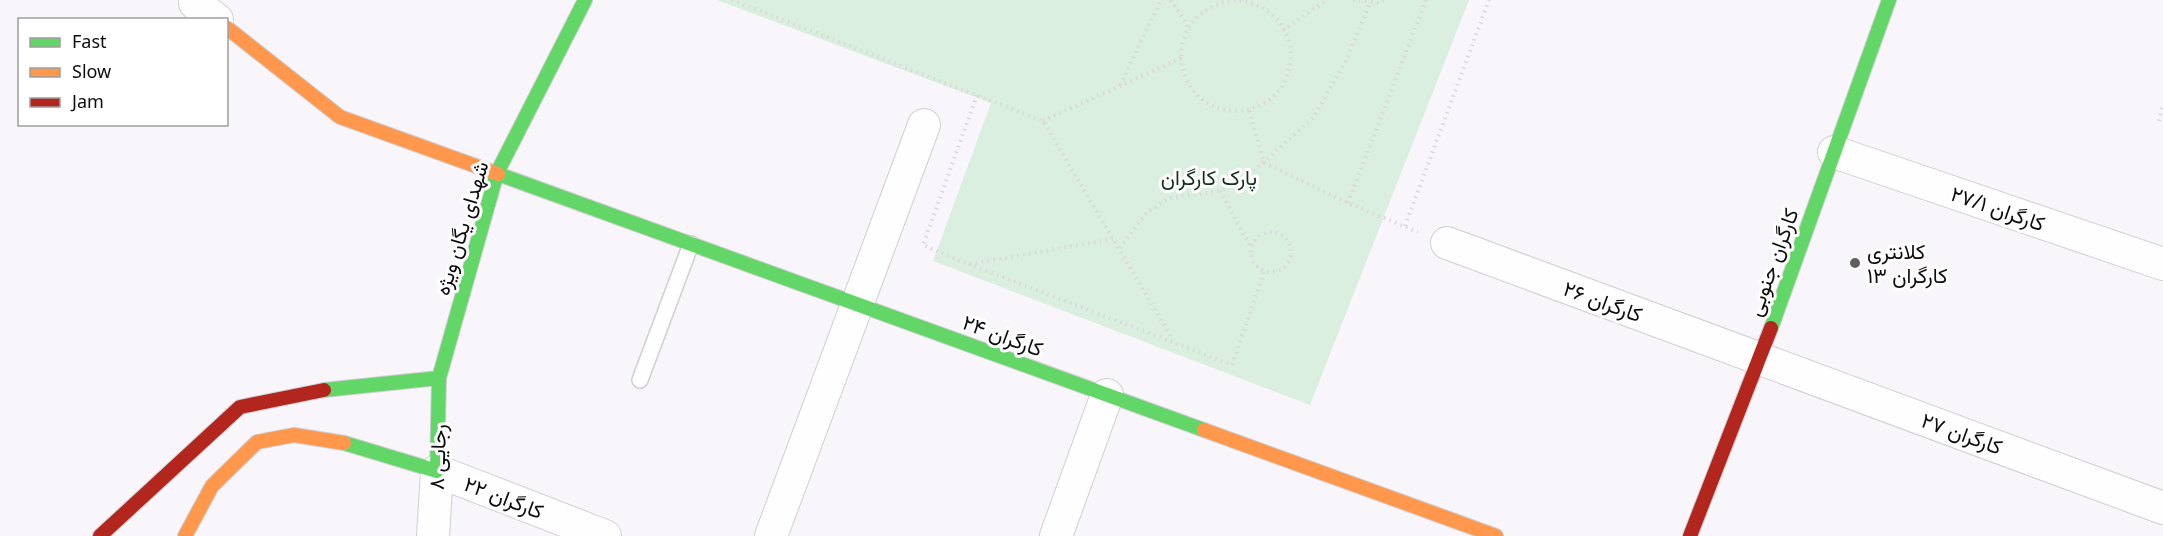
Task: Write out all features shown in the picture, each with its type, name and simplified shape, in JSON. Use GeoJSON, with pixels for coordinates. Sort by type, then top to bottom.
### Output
{"type":"FeatureCollection","features":[{"type":"Feature","properties":{"kind":"street","name":"شهدای یگان ویژه"},"geometry":{"type":"LineString","coordinates":[[439,378],[496,173],[585,0]]}},
{"type":"Feature","properties":{"kind":"street","name":"کارگران جنوبی"},"geometry":{"type":"LineString","coordinates":[[1690,536],[1760,358],[1889,0]]}},
{"type":"Feature","properties":{"kind":"street","name":"کارگران ۲۴"},"geometry":{"type":"LineString","coordinates":[[228,29],[340,117],[1496,536]]}},
{"type":"Feature","properties":{"kind":"street"},"geometry":{"type":"LineString","coordinates":[[771,536],[924,126]]}},
{"type":"Feature","properties":{"kind":"street","name":"کارگران ۲۷/۱"},"geometry":{"type":"LineString","coordinates":[[1834,152],[2163,264]]}},
{"type":"Feature","properties":{"kind":"street","name":"کارگران ۲۶"},"geometry":{"type":"LineString","coordinates":[[1447,243],[1760,358]]}},
{"type":"Feature","properties":{"kind":"street","name":"کارگران ۲۷"},"geometry":{"type":"LineString","coordinates":[[1760,358],[2163,508]]}},
{"type":"Feature","properties":{"kind":"street"},"geometry":{"type":"LineString","coordinates":[[100,536],[240,407],[328,389],[439,378]]}},
{"type":"Feature","properties":{"kind":"street","name":"رجایی ۸"},"geometry":{"type":"LineString","coordinates":[[433,536],[439,378]]}},
{"type":"Feature","properties":{"kind":"street"},"geometry":{"type":"LineString","coordinates":[[1056,536],[1107,394]]}},
{"type":"Feature","properties":{"kind":"street"},"geometry":{"type":"LineString","coordinates":[[185,536],[212,486],[257,442],[294,435],[351,444],[437,471]]}},
{"type":"Feature","properties":{"kind":"street","name":"کارگران ۲۲"},"geometry":{"type":"LineString","coordinates":[[437,471],[605,536]]}},
{"type":"Feature","properties":{"kind":"lane"},"geometry":{"type":"LineString","coordinates":[[640,380],[691,244]]}},
{"type":"Feature","properties":{"kind":"path"},"geometry":{"type":"LineString","coordinates":[[732,0],[1043,121],[1173,340]]}},
{"type":"Feature","properties":{"kind":"path"},"geometry":{"type":"LineString","coordinates":[[1120,85],[1161,0]]}},
{"type":"Feature","properties":{"kind":"path"},"geometry":{"type":"LineString","coordinates":[[1171,0],[1190,28]]}},
{"type":"Feature","properties":{"kind":"path"},"geometry":{"type":"LineString","coordinates":[[1283,30],[1327,0]]}},
{"type":"Feature","properties":{"kind":"path"},"geometry":{"type":"LineString","coordinates":[[1353,0],[1371,3],[1385,0]]}},
{"type":"Feature","properties":{"kind":"path"},"geometry":{"type":"LineString","coordinates":[[1348,203],[1426,0]]}},
{"type":"Feature","properties":{"kind":"path"},"geometry":{"type":"LineString","coordinates":[[1405,226],[1489,0]]}},
{"type":"Feature","properties":{"kind":"path"},"geometry":{"type":"LineString","coordinates":[[1223,2],[1252,3],[1277,18],[1283,30],[1290,44],[1289,73],[1274,97],[1249,111],[1220,110],[1195,95],[1181,69],[1181,58],[1182,40],[1197,16],[1223,2]]}},
{"type":"Feature","properties":{"kind":"path"},"geometry":{"type":"LineString","coordinates":[[1120,248],[1146,213],[1169,198],[1220,191],[1246,178],[1313,118],[1347,59],[1371,3]]}},
{"type":"Feature","properties":{"kind":"path"},"geometry":{"type":"LineString","coordinates":[[1043,121],[1181,58]]}},
{"type":"Feature","properties":{"kind":"path"},"geometry":{"type":"LineString","coordinates":[[977,95],[922,245],[1173,340],[1232,365],[1264,272]]}},
{"type":"Feature","properties":{"kind":"path"},"geometry":{"type":"LineString","coordinates":[[2159,121],[2163,105]]}},
{"type":"Feature","properties":{"kind":"path"},"geometry":{"type":"LineString","coordinates":[[1249,111],[1264,163],[1348,203],[1447,243]]}},
{"type":"Feature","properties":{"kind":"path"},"geometry":{"type":"LineString","coordinates":[[1220,191],[1251,247]]}},
{"type":"Feature","properties":{"kind":"path"},"geometry":{"type":"LineString","coordinates":[[1266,232],[1277,232],[1286,238],[1291,248],[1290,258],[1285,268],[1275,272],[1264,272],[1256,267],[1251,257],[1251,247],[1256,237],[1266,232]]}},
{"type":"Feature","properties":{"kind":"path"},"geometry":{"type":"LineString","coordinates":[[969,264],[1114,239]]}},
{"type":"Feature","properties":{"kind":"green space","name":"پارک کارگران"},"geometry":{"type":"Polygon","coordinates":[[[717,0],[1469,0],[1310,405],[933,261],[991,103],[717,0]]]}},
{"type":"Feature","properties":{"kind":"traffic: fast"},"geometry":{"type":"LineString","coordinates":[[344,443],[437,471],[439,378],[497,173],[585,0]]}},
{"type":"Feature","properties":{"kind":"traffic: fast"},"geometry":{"type":"LineString","coordinates":[[1771,328],[1889,0]]}},
{"type":"Feature","properties":{"kind":"traffic: fast"},"geometry":{"type":"LineString","coordinates":[[498,174],[1204,430]]}},
{"type":"Feature","properties":{"kind":"traffic: fast"},"geometry":{"type":"LineString","coordinates":[[324,390],[439,378]]}},
{"type":"Feature","properties":{"kind":"traffic: slow"},"geometry":{"type":"LineString","coordinates":[[228,29],[340,117],[498,174]]}},
{"type":"Feature","properties":{"kind":"traffic: slow"},"geometry":{"type":"LineString","coordinates":[[1204,430],[1496,536]]}},
{"type":"Feature","properties":{"kind":"traffic: slow"},"geometry":{"type":"LineString","coordinates":[[185,536],[212,486],[257,442],[294,435],[344,443]]}},
{"type":"Feature","properties":{"kind":"traffic: jam"},"geometry":{"type":"LineString","coordinates":[[1690,536],[1771,328]]}},
{"type":"Feature","properties":{"kind":"traffic: jam"},"geometry":{"type":"LineString","coordinates":[[100,536],[240,407],[324,390]]}},
{"type":"Feature","properties":{"kind":"place","name":"کلانتری ۱۳ کارگران"},"geometry":{"type":"Point","coordinates":[1855,263]}}]}
